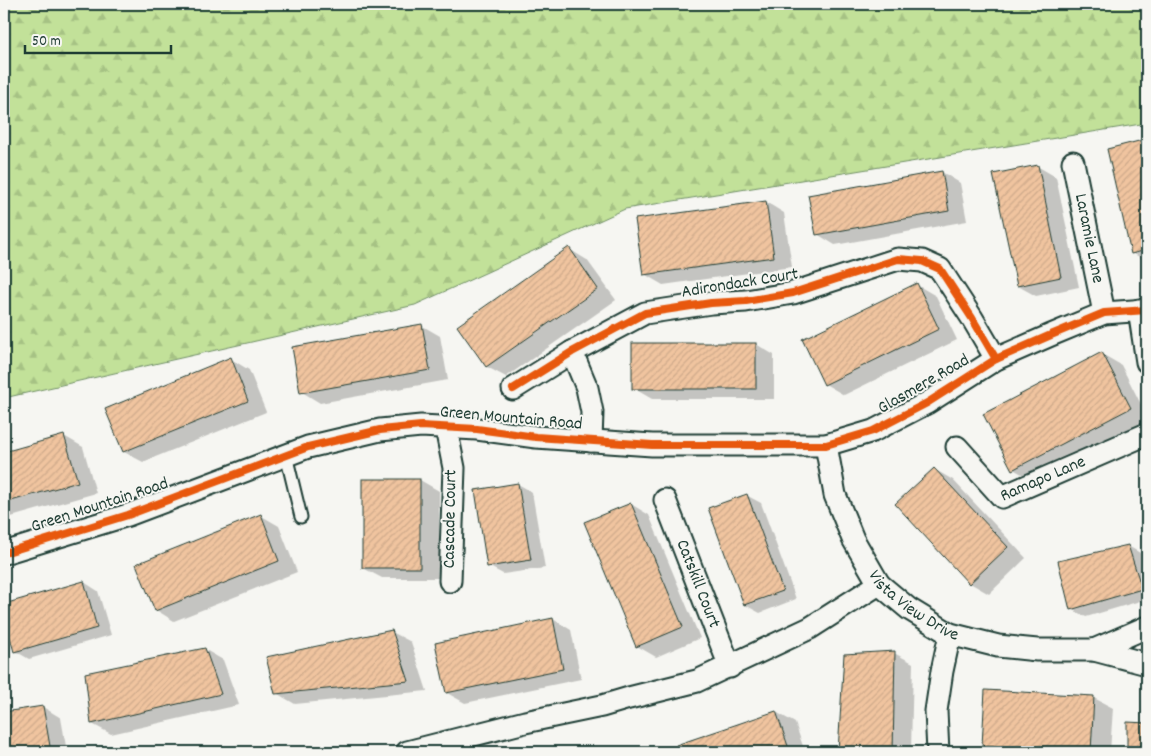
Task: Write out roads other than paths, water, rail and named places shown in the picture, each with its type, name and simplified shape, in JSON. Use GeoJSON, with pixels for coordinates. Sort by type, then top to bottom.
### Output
{"type":"FeatureCollection","features":[{"type":"Feature","properties":{"kind":"street","name":"Laramie Lane"},"geometry":{"type":"LineString","coordinates":[[1073,162],[1104,313]]}},
{"type":"Feature","properties":{"kind":"street","name":"Adirondack Court"},"geometry":{"type":"LineString","coordinates":[[513,389],[572,352],[645,313],[711,303],[746,301],[793,294],[898,259],[922,261],[940,269],[996,359]]}},
{"type":"Feature","properties":{"kind":"street","name":"Glasmere Road"},"geometry":{"type":"LineString","coordinates":[[826,445],[873,431],[927,403],[996,359],[1104,313],[1143,310]]}},
{"type":"Feature","properties":{"kind":"street"},"geometry":{"type":"LineString","coordinates":[[1143,310],[1147,362]]}},
{"type":"Feature","properties":{"kind":"street"},"geometry":{"type":"LineString","coordinates":[[572,352],[587,388],[592,412],[590,440]]}},
{"type":"Feature","properties":{"kind":"street","name":"Green Mountain Road"},"geometry":{"type":"LineString","coordinates":[[4,552],[128,515],[308,447],[380,430],[421,426],[477,429],[536,437],[652,445],[826,445]]}},
{"type":"Feature","properties":{"kind":"street","name":"Cascade Court"},"geometry":{"type":"LineString","coordinates":[[446,428],[454,468],[450,581]]}},
{"type":"Feature","properties":{"kind":"street","name":"Ramapo Lane"},"geometry":{"type":"LineString","coordinates":[[957,447],[1002,496],[1147,434]]}},
{"type":"Feature","properties":{"kind":"street","name":"Vista View Drive"},"geometry":{"type":"LineString","coordinates":[[826,445],[836,495],[853,539],[879,584],[909,608],[950,634],[998,646],[1038,650],[1094,650],[1147,664]]}},
{"type":"Feature","properties":{"kind":"street","name":"Catskill Court"},"geometry":{"type":"LineString","coordinates":[[665,500],[730,666]]}},
{"type":"Feature","properties":{"kind":"street"},"geometry":{"type":"LineString","coordinates":[[407,752],[525,722],[602,706],[697,681],[810,628],[879,584]]}},
{"type":"Feature","properties":{"kind":"street","name":"Vista View Drive"},"geometry":{"type":"LineString","coordinates":[[1094,650],[1147,627]]}},
{"type":"Feature","properties":{"kind":"street"},"geometry":{"type":"LineString","coordinates":[[938,752],[936,711],[950,634]]}},
{"type":"Feature","properties":{"kind":"lane"},"geometry":{"type":"LineString","coordinates":[[286,455],[301,517]]}}]}
